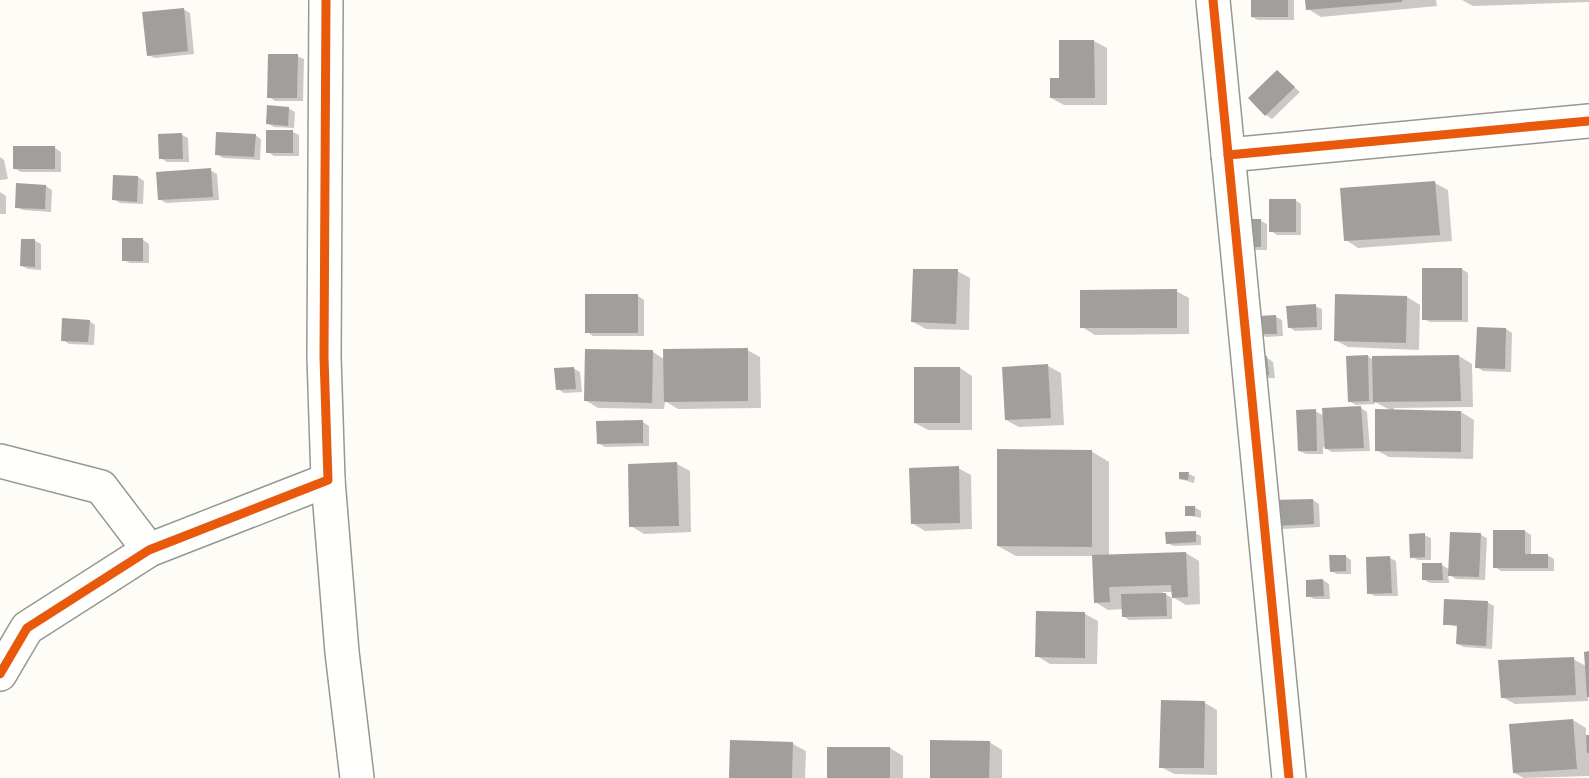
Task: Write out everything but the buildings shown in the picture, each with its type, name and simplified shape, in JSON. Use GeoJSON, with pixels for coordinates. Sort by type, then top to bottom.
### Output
{"type":"FeatureCollection","features":[{"type":"Feature","properties":{"kind":"street"},"geometry":{"type":"LineString","coordinates":[[326,0],[324,357],[328,480],[342,652],[357,778]]}},
{"type":"Feature","properties":{"kind":"street"},"geometry":{"type":"LineString","coordinates":[[1213,0],[1289,778]]}},
{"type":"Feature","properties":{"kind":"street"},"geometry":{"type":"LineString","coordinates":[[1228,155],[1589,121]]}},
{"type":"Feature","properties":{"kind":"street"},"geometry":{"type":"LineString","coordinates":[[0,461],[101,487],[149,550]]}},
{"type":"Feature","properties":{"kind":"street"},"geometry":{"type":"LineString","coordinates":[[0,674],[27,628],[149,550],[328,480]]}},
{"type":"Feature","properties":{"kind":"cycle path"},"geometry":{"type":"LineString","coordinates":[[0,674],[27,628],[149,550],[328,480],[324,357],[326,0]]}},
{"type":"Feature","properties":{"kind":"cycle path"},"geometry":{"type":"LineString","coordinates":[[1213,0],[1289,778]]}},
{"type":"Feature","properties":{"kind":"cycle path"},"geometry":{"type":"LineString","coordinates":[[1228,155],[1589,121]]}}]}
